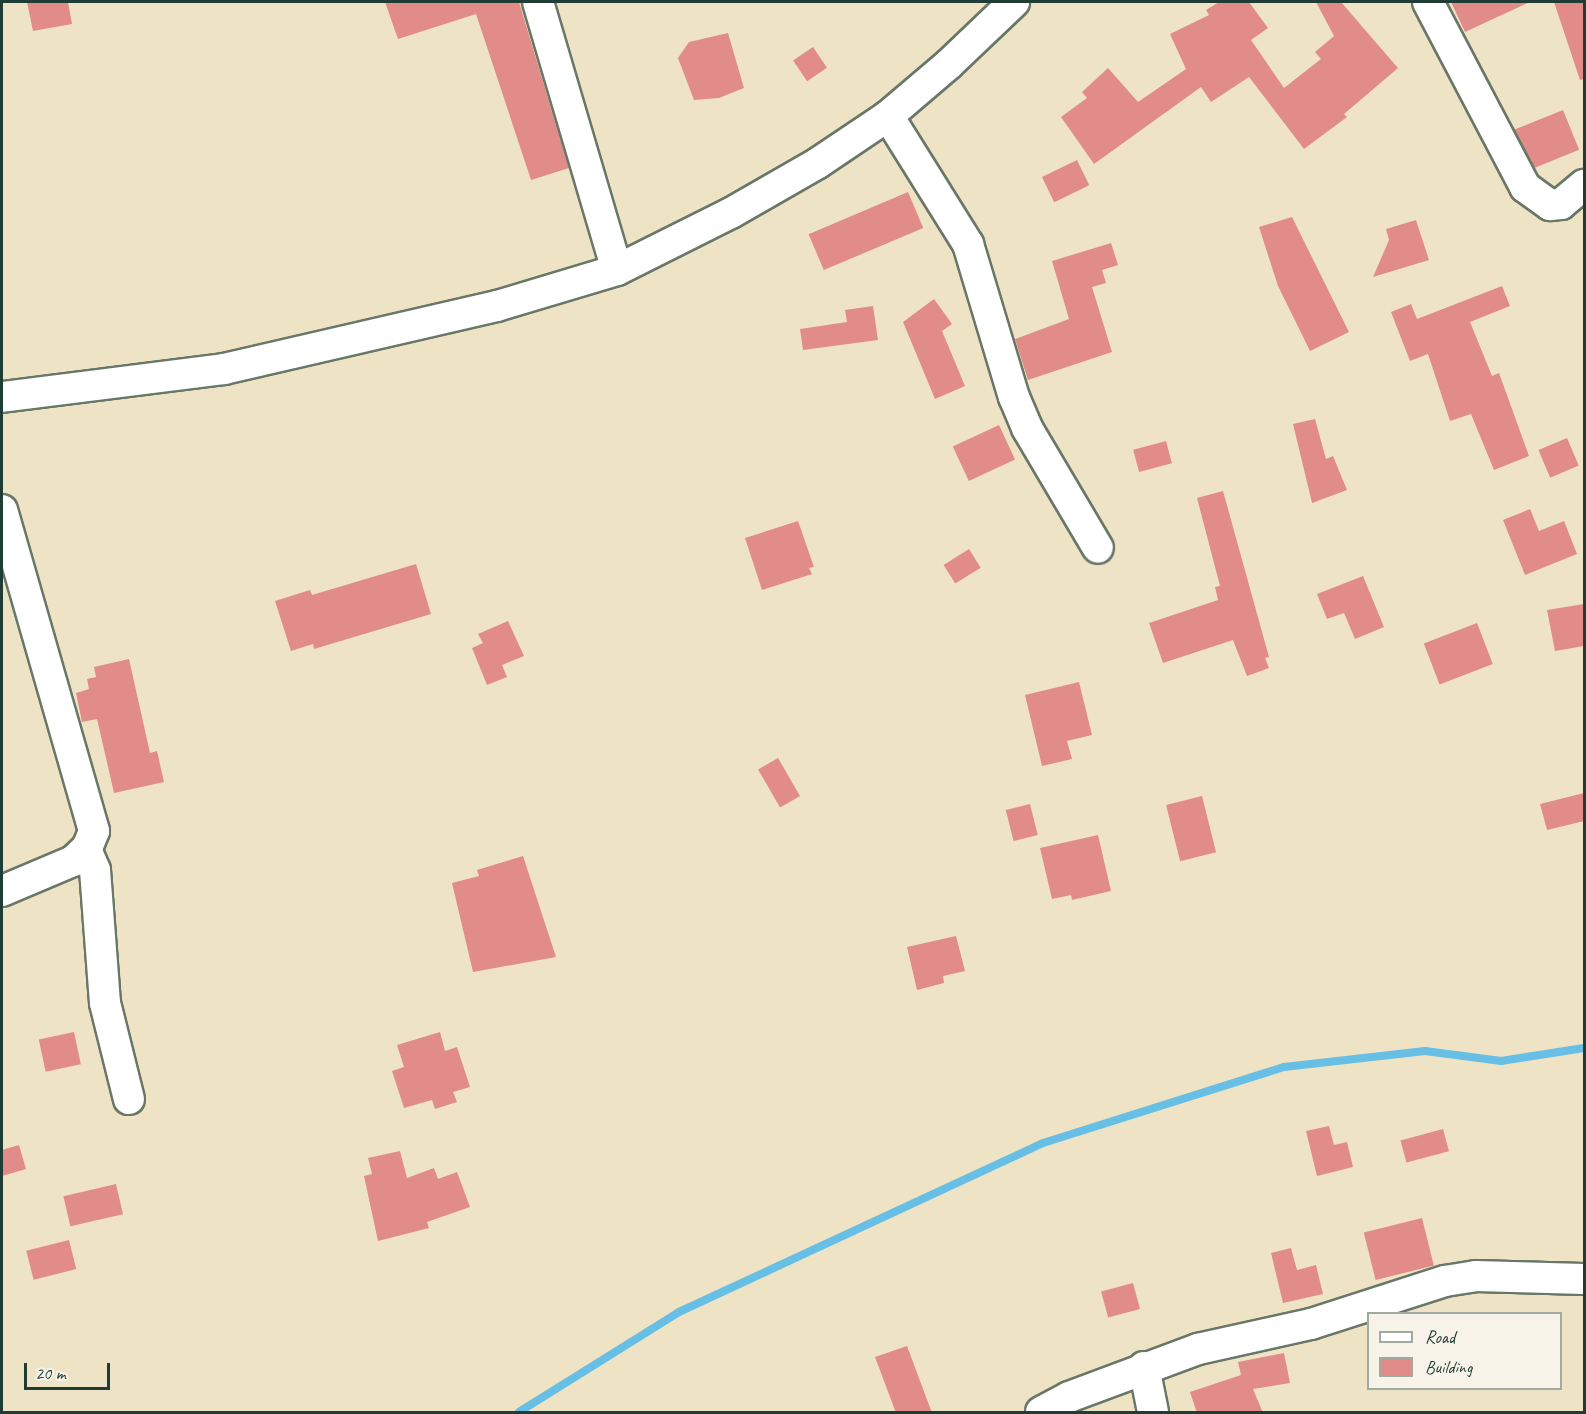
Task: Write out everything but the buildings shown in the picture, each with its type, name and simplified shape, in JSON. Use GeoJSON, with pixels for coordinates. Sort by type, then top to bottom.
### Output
{"type":"FeatureCollection","features":[{"type":"Feature","properties":{"kind":"street"},"geometry":{"type":"LineString","coordinates":[[538,2],[617,270]]}},
{"type":"Feature","properties":{"kind":"street"},"geometry":{"type":"LineString","coordinates":[[2,397],[224,369],[497,306],[617,270],[741,207],[818,163],[888,116],[949,64],[1014,2]]}},
{"type":"Feature","properties":{"kind":"street"},"geometry":{"type":"LineString","coordinates":[[1428,2],[1525,187],[1550,205],[1561,204],[1584,185]]}},
{"type":"Feature","properties":{"kind":"street"},"geometry":{"type":"LineString","coordinates":[[888,116],[968,244],[1014,397],[1027,428],[1098,548]]}},
{"type":"Feature","properties":{"kind":"street"},"geometry":{"type":"LineString","coordinates":[[2,510],[94,831],[86,849],[73,861],[2,891]]}},
{"type":"Feature","properties":{"kind":"street"},"geometry":{"type":"LineString","coordinates":[[86,849],[95,870],[105,1003],[129,1099]]}},
{"type":"Feature","properties":{"kind":"street"},"geometry":{"type":"LineString","coordinates":[[1041,1413],[1069,1397],[1144,1367],[1198,1349],[1311,1324],[1445,1281],[1476,1276],[1584,1279]]}},
{"type":"Feature","properties":{"kind":"street"},"geometry":{"type":"LineString","coordinates":[[1144,1367],[1153,1413]]}},
{"type":"Feature","properties":{"kind":"waterway"},"geometry":{"type":"LineString","coordinates":[[519,1412],[679,1312],[1043,1143],[1284,1067],[1425,1051],[1501,1061],[1584,1048]]}}]}
